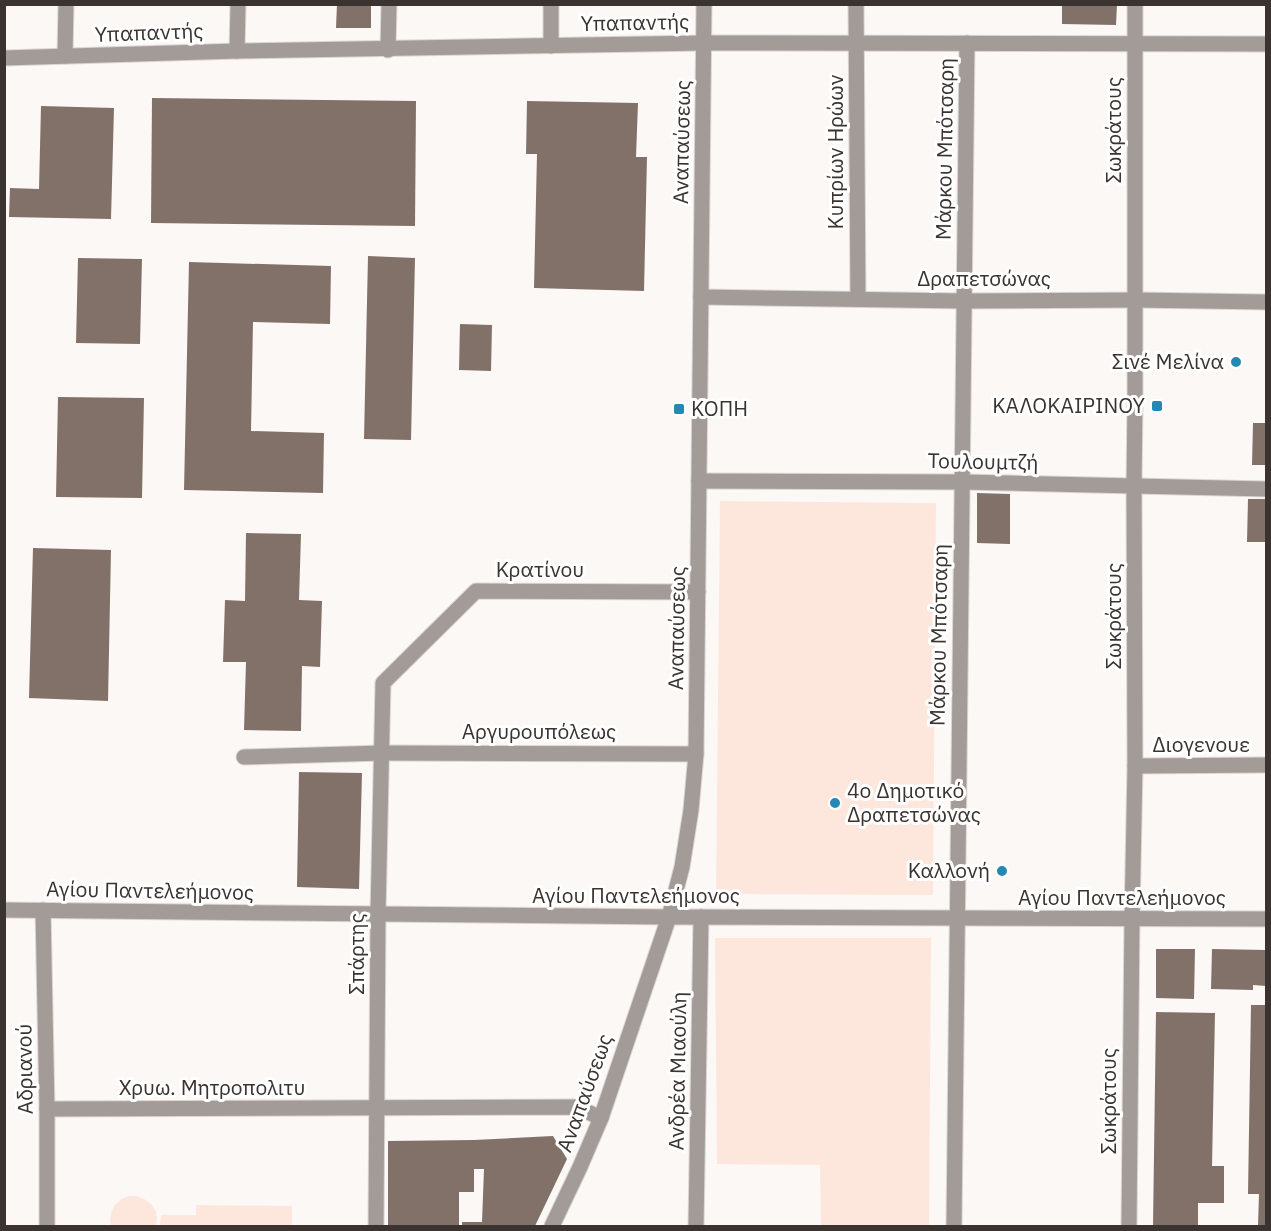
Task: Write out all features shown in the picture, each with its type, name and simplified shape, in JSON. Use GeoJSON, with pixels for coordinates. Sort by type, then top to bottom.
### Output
{"type":"FeatureCollection","features":[{"type":"Feature","properties":{"kind":"street"},"geometry":{"type":"LineString","coordinates":[[66,4],[66,56]]}},
{"type":"Feature","properties":{"kind":"street"},"geometry":{"type":"LineString","coordinates":[[237,4],[237,51]]}},
{"type":"Feature","properties":{"kind":"street"},"geometry":{"type":"LineString","coordinates":[[388,4],[388,50]]}},
{"type":"Feature","properties":{"kind":"street"},"geometry":{"type":"LineString","coordinates":[[551,4],[551,46]]}},
{"type":"Feature","properties":{"kind":"street","name":"Αναπαύσεως"},"geometry":{"type":"LineString","coordinates":[[552,1227],[601,1118],[669,917],[682,867],[691,810],[696,754],[704,4]]}},
{"type":"Feature","properties":{"kind":"street","name":"Κυπρίων Ηρώων"},"geometry":{"type":"LineString","coordinates":[[856,4],[858,299]]}},
{"type":"Feature","properties":{"kind":"street","name":"Σωκράτους"},"geometry":{"type":"LineString","coordinates":[[1129,1227],[1135,766],[1136,4]]}},
{"type":"Feature","properties":{"kind":"street","name":"Υπαπαντής"},"geometry":{"type":"LineString","coordinates":[[4,58],[237,51],[704,43],[1266,44]]}},
{"type":"Feature","properties":{"kind":"street","name":"Μάρκου Μπότσαρη"},"geometry":{"type":"LineString","coordinates":[[954,1227],[967,44]]}},
{"type":"Feature","properties":{"kind":"street","name":"Δραπετσώνας"},"geometry":{"type":"LineString","coordinates":[[701,297],[1266,302]]}},
{"type":"Feature","properties":{"kind":"street","name":"Τουλουμτζή"},"geometry":{"type":"LineString","coordinates":[[699,481],[962,482],[1266,489]]}},
{"type":"Feature","properties":{"kind":"street","name":"Κρατίνου"},"geometry":{"type":"LineString","coordinates":[[383,682],[476,591],[698,592]]}},
{"type":"Feature","properties":{"kind":"street","name":"Σπάρτης"},"geometry":{"type":"LineString","coordinates":[[376,1227],[378,915],[383,682]]}},
{"type":"Feature","properties":{"kind":"street","name":"Αργυρουπόλεως"},"geometry":{"type":"LineString","coordinates":[[244,757],[382,753],[696,754]]}},
{"type":"Feature","properties":{"kind":"street","name":"Διογενουε"},"geometry":{"type":"LineString","coordinates":[[1135,766],[1266,765]]}},
{"type":"Feature","properties":{"kind":"street","name":"Αγίου Παντελεήμονος"},"geometry":{"type":"LineString","coordinates":[[4,910],[378,915],[1266,920]]}},
{"type":"Feature","properties":{"kind":"street","name":"Αδριανού"},"geometry":{"type":"LineString","coordinates":[[43,910],[47,1227]]}},
{"type":"Feature","properties":{"kind":"street","name":"Ανδρέα Μιαούλη"},"geometry":{"type":"LineString","coordinates":[[696,1227],[701,917]]}},
{"type":"Feature","properties":{"kind":"street","name":"Χρυω. Μητροπολιτυ"},"geometry":{"type":"LineString","coordinates":[[47,1109],[577,1107],[601,1118]]}},
{"type":"Feature","properties":{"kind":"shaded area"},"geometry":{"type":"Polygon","coordinates":[[[720,501],[936,503],[933,895],[716,894],[720,501]]]}},
{"type":"Feature","properties":{"kind":"shaded area"},"geometry":{"type":"Polygon","coordinates":[[[715,938],[931,938],[929,1226],[821,1226],[820,1165],[717,1164],[715,938]]]}},
{"type":"Feature","properties":{"kind":"shaded area"},"geometry":{"type":"Polygon","coordinates":[[[137,1196],[151,1204],[156,1211],[156,1226],[111,1226],[111,1212],[115,1205],[121,1199],[137,1196]]]}},
{"type":"Feature","properties":{"kind":"shaded area"},"geometry":{"type":"Polygon","coordinates":[[[196,1205],[292,1206],[292,1226],[160,1226],[161,1215],[196,1215],[196,1205]]]}},
{"type":"Feature","properties":{"kind":"building"},"geometry":{"type":"Polygon","coordinates":[[[337,4],[371,4],[371,28],[336,28],[337,4]]]}},
{"type":"Feature","properties":{"kind":"building"},"geometry":{"type":"Polygon","coordinates":[[[1062,4],[1117,4],[1116,25],[1062,24],[1062,4]]]}},
{"type":"Feature","properties":{"kind":"building"},"geometry":{"type":"Polygon","coordinates":[[[152,98],[416,101],[415,226],[151,223],[152,98]]]}},
{"type":"Feature","properties":{"kind":"building"},"geometry":{"type":"Polygon","coordinates":[[[527,101],[638,103],[636,157],[647,157],[644,291],[534,288],[537,154],[526,154],[527,101]]]}},
{"type":"Feature","properties":{"kind":"building"},"geometry":{"type":"Polygon","coordinates":[[[41,106],[114,108],[111,219],[9,217],[10,188],[39,189],[41,106]]]}},
{"type":"Feature","properties":{"kind":"building"},"geometry":{"type":"Polygon","coordinates":[[[368,256],[415,258],[411,440],[364,439],[368,256]]]}},
{"type":"Feature","properties":{"kind":"building"},"geometry":{"type":"Polygon","coordinates":[[[78,258],[142,259],[140,344],[76,343],[78,258]]]}},
{"type":"Feature","properties":{"kind":"building"},"geometry":{"type":"Polygon","coordinates":[[[189,262],[331,266],[330,324],[253,322],[251,431],[324,433],[323,493],[184,490],[189,262]]]}},
{"type":"Feature","properties":{"kind":"building"},"geometry":{"type":"Polygon","coordinates":[[[460,324],[492,325],[491,371],[459,370],[460,324]]]}},
{"type":"Feature","properties":{"kind":"building"},"geometry":{"type":"Polygon","coordinates":[[[58,397],[144,398],[142,498],[56,497],[58,397]]]}},
{"type":"Feature","properties":{"kind":"building"},"geometry":{"type":"Polygon","coordinates":[[[1253,423],[1266,423],[1266,465],[1252,465],[1253,423]]]}},
{"type":"Feature","properties":{"kind":"building"},"geometry":{"type":"Polygon","coordinates":[[[977,493],[1010,494],[1010,544],[977,543],[977,493]]]}},
{"type":"Feature","properties":{"kind":"building"},"geometry":{"type":"Polygon","coordinates":[[[1248,499],[1266,499],[1266,542],[1247,542],[1248,499]]]}},
{"type":"Feature","properties":{"kind":"building"},"geometry":{"type":"Polygon","coordinates":[[[246,533],[301,534],[299,600],[322,601],[320,667],[302,666],[301,731],[244,730],[246,662],[223,662],[225,600],[245,601],[246,533]]]}},
{"type":"Feature","properties":{"kind":"building"},"geometry":{"type":"Polygon","coordinates":[[[33,548],[111,550],[108,701],[29,698],[33,548]]]}},
{"type":"Feature","properties":{"kind":"building"},"geometry":{"type":"Polygon","coordinates":[[[299,772],[362,773],[359,889],[297,887],[299,772]]]}},
{"type":"Feature","properties":{"kind":"building"},"geometry":{"type":"Polygon","coordinates":[[[1156,949],[1195,949],[1194,999],[1156,998],[1156,949]]]}},
{"type":"Feature","properties":{"kind":"building"},"geometry":{"type":"Polygon","coordinates":[[[1212,949],[1266,950],[1266,986],[1253,985],[1253,990],[1211,989],[1212,949]]]}},
{"type":"Feature","properties":{"kind":"building"},"geometry":{"type":"Polygon","coordinates":[[[1251,1005],[1266,1005],[1266,1226],[1258,1226],[1259,1194],[1248,1194],[1251,1005]]]}},
{"type":"Feature","properties":{"kind":"building"},"geometry":{"type":"Polygon","coordinates":[[[1156,1012],[1215,1013],[1212,1166],[1224,1166],[1224,1203],[1198,1203],[1198,1226],[1153,1226],[1156,1012]]]}},
{"type":"Feature","properties":{"kind":"building"},"geometry":{"type":"Polygon","coordinates":[[[553,1136],[567,1159],[535,1226],[462,1226],[462,1222],[482,1222],[484,1169],[474,1169],[474,1192],[459,1192],[459,1226],[388,1226],[388,1141],[553,1136]]]}},
{"type":"Feature","properties":{"kind":"place","name":"Σινέ Μελίνα"},"geometry":{"type":"Point","coordinates":[1236,362]}},
{"type":"Feature","properties":{"kind":"place","name":"ΚΑΛΟΚΑΙΡΙΝΟΥ"},"geometry":{"type":"Point","coordinates":[1157,406]}},
{"type":"Feature","properties":{"kind":"place","name":"ΚΟΠΗ"},"geometry":{"type":"Point","coordinates":[679,409]}},
{"type":"Feature","properties":{"kind":"place","name":"4ο Δημοτικό Δραπετσώνας"},"geometry":{"type":"Point","coordinates":[835,803]}},
{"type":"Feature","properties":{"kind":"place","name":"Καλλονή"},"geometry":{"type":"Point","coordinates":[1002,871]}}]}
